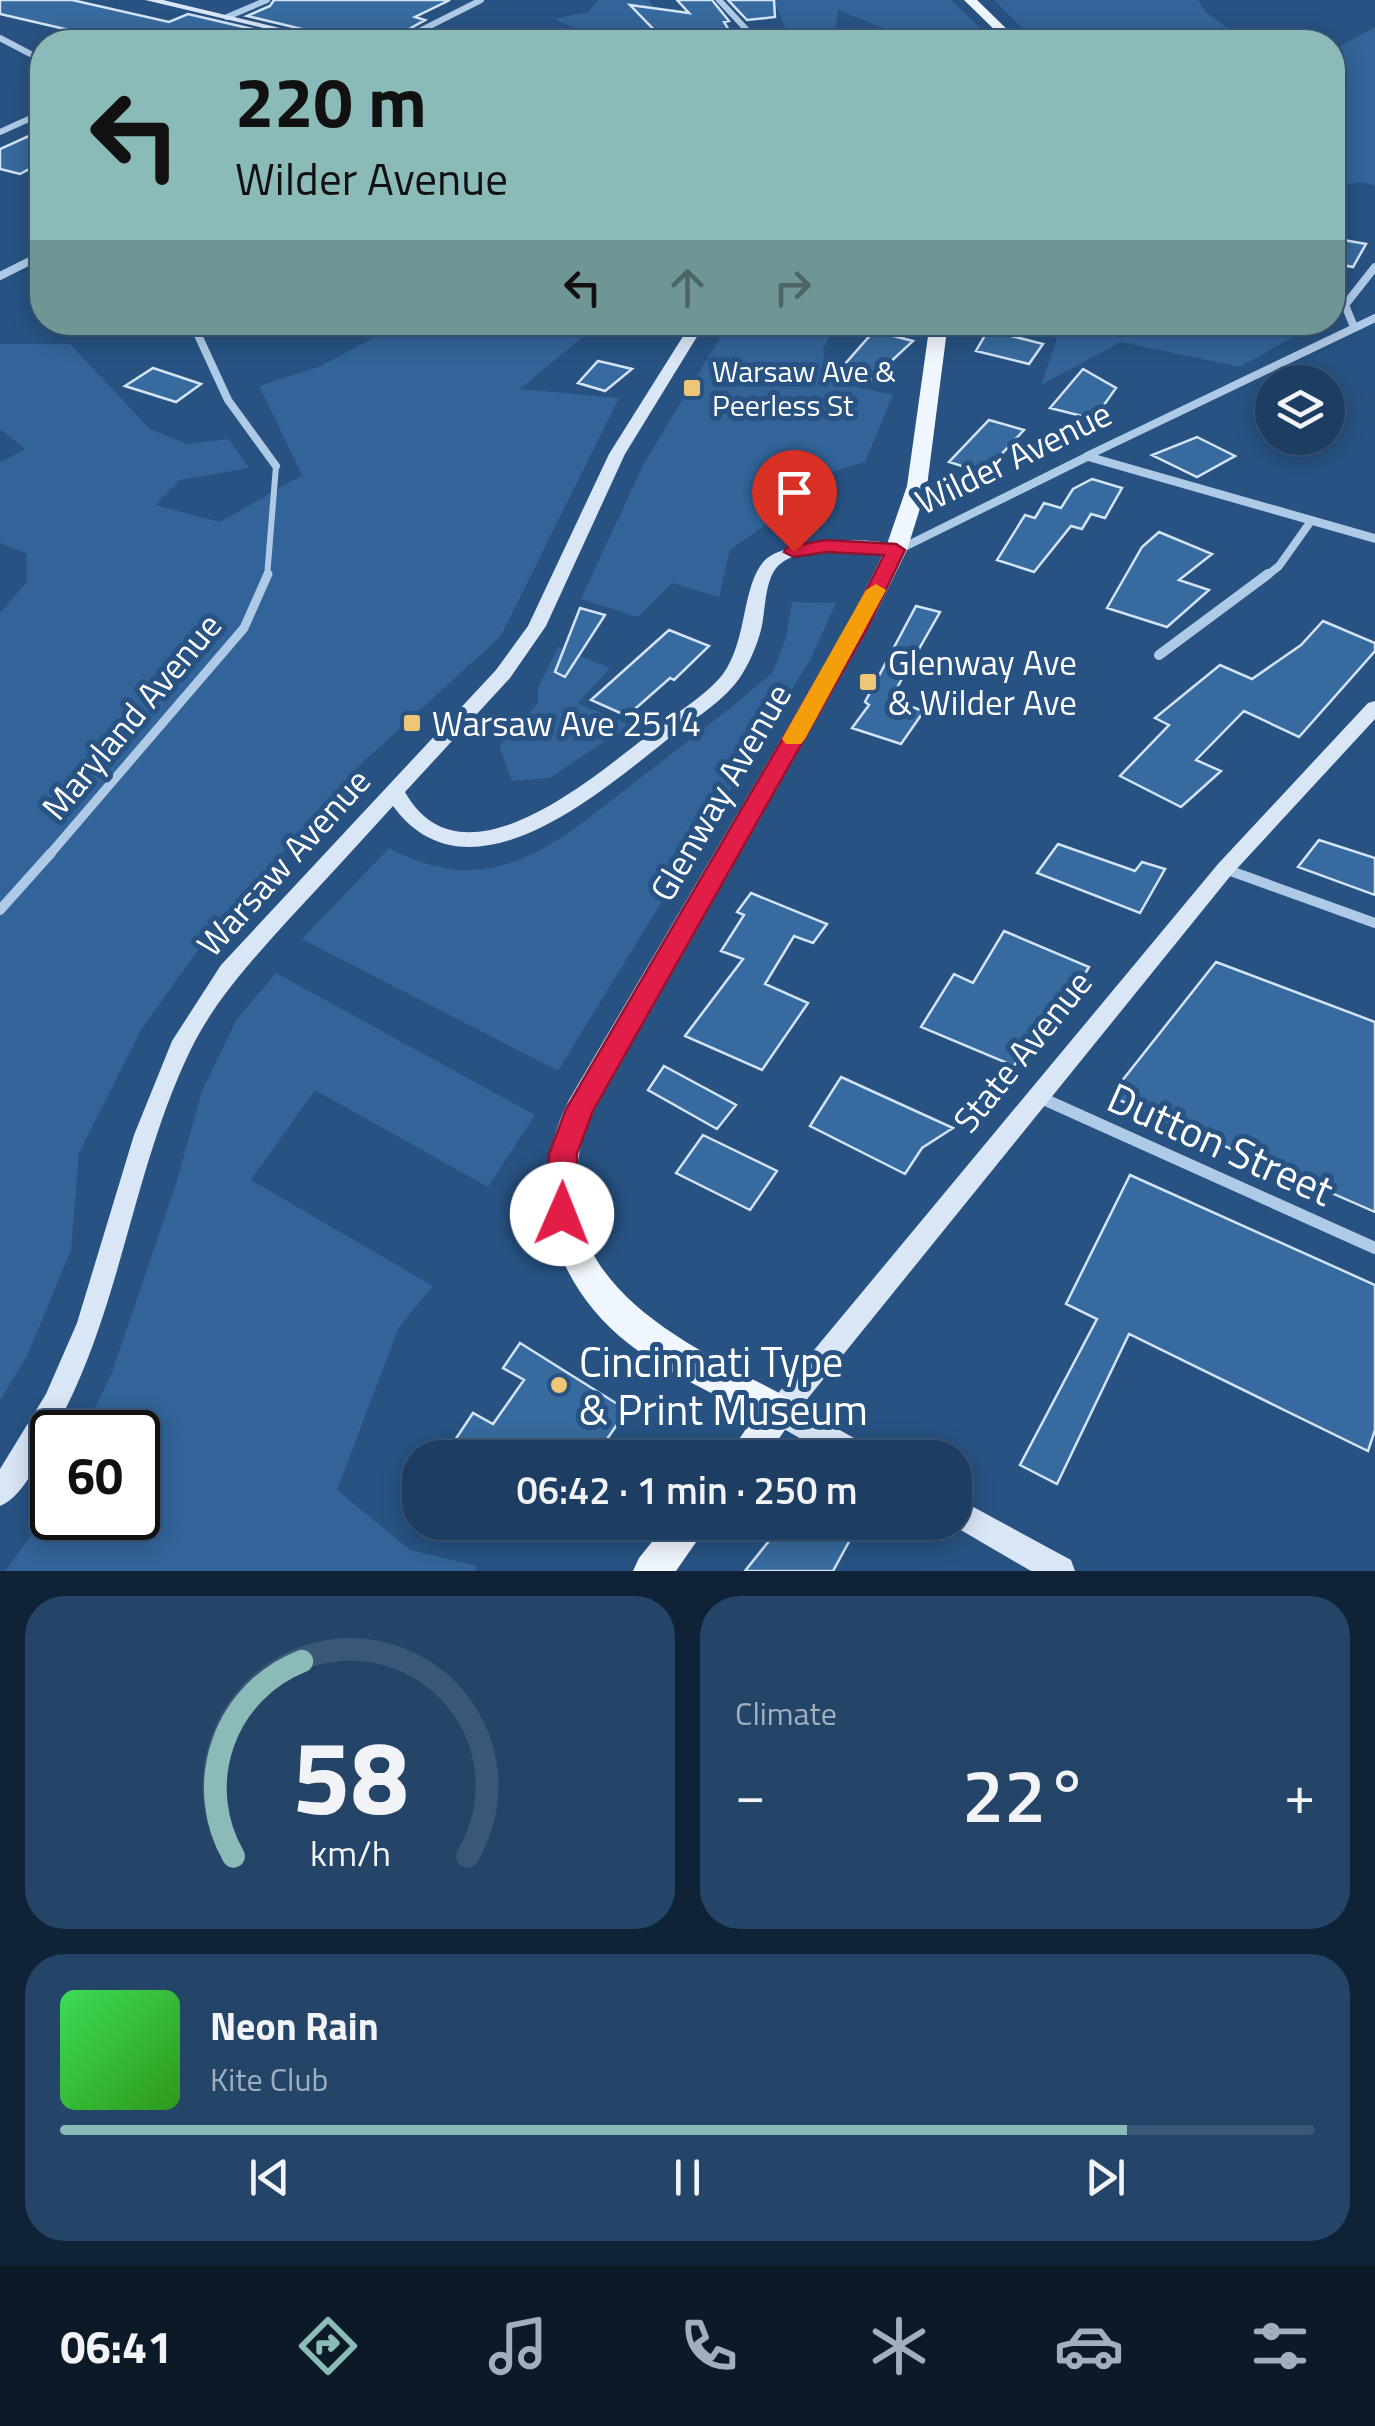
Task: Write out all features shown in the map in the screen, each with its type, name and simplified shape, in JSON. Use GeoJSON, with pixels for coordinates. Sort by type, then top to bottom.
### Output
{"type":"FeatureCollection","features":[{"type":"Feature","properties":{"kind":"main road"},"geometry":{"type":"LineString","coordinates":[[150,0],[280,30]]}},
{"type":"Feature","properties":{"kind":"main road"},"geometry":{"type":"LineString","coordinates":[[970,0],[1001,30]]}},
{"type":"Feature","properties":{"kind":"main road","name":"Warsaw Avenue"},"geometry":{"type":"LineString","coordinates":[[0,1492],[20,1467],[56,1402],[90,1324],[146,1135],[180,1047],[229,970],[503,674],[537,626],[617,454],[691,335]]}},
{"type":"Feature","properties":{"kind":"main road","name":"Glenway Avenue"},"geometry":{"type":"LineString","coordinates":[[780,1412],[640,1334],[592,1285],[562,1214],[563,1154],[580,1109],[858,627],[896,550],[917,486],[937,335]]}},
{"type":"Feature","properties":{"kind":"main road","name":"Wilder Avenue"},"geometry":{"type":"LineString","coordinates":[[394,790],[400,806],[414,819],[433,832],[454,838],[503,836],[530,824],[575,796],[725,684],[740,666],[748,646],[764,574],[782,554],[826,546],[896,550]]}},
{"type":"Feature","properties":{"kind":"main road","name":"State Avenue"},"geometry":{"type":"LineString","coordinates":[[758,1440],[1225,869],[1375,707]]}},
{"type":"Feature","properties":{"kind":"main road"},"geometry":{"type":"LineString","coordinates":[[780,1412],[830,1440]]}},
{"type":"Feature","properties":{"kind":"main road"},"geometry":{"type":"LineString","coordinates":[[972,1521],[1060,1571]]}},
{"type":"Feature","properties":{"kind":"main road"},"geometry":{"type":"LineString","coordinates":[[652,1571],[677,1540]]}},
{"type":"Feature","properties":{"kind":"street"},"geometry":{"type":"LineString","coordinates":[[227,18],[267,0]]}},
{"type":"Feature","properties":{"kind":"street"},"geometry":{"type":"LineString","coordinates":[[422,30],[481,0]]}},
{"type":"Feature","properties":{"kind":"street"},"geometry":{"type":"LineString","coordinates":[[719,0],[747,30]]}},
{"type":"Feature","properties":{"kind":"street"},"geometry":{"type":"LineString","coordinates":[[0,38],[30,54]]}},
{"type":"Feature","properties":{"kind":"street"},"geometry":{"type":"LineString","coordinates":[[0,132],[30,118]]}},
{"type":"Feature","properties":{"kind":"street"},"geometry":{"type":"LineString","coordinates":[[0,276],[30,261]]}},
{"type":"Feature","properties":{"kind":"street"},"geometry":{"type":"LineString","coordinates":[[1354,327],[1345,305],[1375,267]]}},
{"type":"Feature","properties":{"kind":"street","name":"Wilder Avenue"},"geometry":{"type":"LineString","coordinates":[[1345,331],[1375,318]]}},
{"type":"Feature","properties":{"kind":"street","name":"Maryland Avenue"},"geometry":{"type":"LineString","coordinates":[[0,910],[244,628],[268,574],[276,466],[228,400],[198,335]]}},
{"type":"Feature","properties":{"kind":"street","name":"Wilder Avenue"},"geometry":{"type":"LineString","coordinates":[[896,550],[1337,335]]}},
{"type":"Feature","properties":{"kind":"street"},"geometry":{"type":"LineString","coordinates":[[1087,456],[1375,539]]}},
{"type":"Feature","properties":{"kind":"street"},"geometry":{"type":"LineString","coordinates":[[1160,655],[1279,566],[1311,521]]}},
{"type":"Feature","properties":{"kind":"street"},"geometry":{"type":"LineString","coordinates":[[1225,869],[1375,924]]}},
{"type":"Feature","properties":{"kind":"street","name":"Dutton Street"},"geometry":{"type":"LineString","coordinates":[[1040,1097],[1375,1248]]}},
{"type":"Feature","properties":{"kind":"shaded area"},"geometry":{"type":"Polygon","coordinates":[[[598,0],[649,0],[668,30],[579,30],[554,19],[588,12],[598,0]]]}},
{"type":"Feature","properties":{"kind":"shaded area"},"geometry":{"type":"Polygon","coordinates":[[[774,0],[951,0],[982,30],[888,30],[838,10],[836,30],[786,30],[774,0]]]}},
{"type":"Feature","properties":{"kind":"shaded area"},"geometry":{"type":"Polygon","coordinates":[[[994,0],[1198,0],[1206,12],[1230,30],[1024,30],[994,0]]]}},
{"type":"Feature","properties":{"kind":"shaded area"},"geometry":{"type":"Polygon","coordinates":[[[1375,27],[1375,186],[1363,182],[1345,184],[1345,43],[1375,27]]]}},
{"type":"Feature","properties":{"kind":"shaded area"},"geometry":{"type":"Polygon","coordinates":[[[379,335],[585,335],[520,389],[619,398],[501,636],[362,763],[203,943],[141,1030],[79,1153],[71,1250],[27,1356],[0,1400],[0,613],[27,582],[26,553],[0,543],[0,463],[25,449],[0,429],[0,344],[70,344],[150,429],[187,444],[229,439],[249,468],[180,480],[155,505],[220,522],[302,475],[259,386],[321,366],[379,335]]]}},
{"type":"Feature","properties":{"kind":"shaded area"},"geometry":{"type":"Polygon","coordinates":[[[722,335],[831,335],[823,349],[826,380],[893,395],[865,462],[822,475],[817,517],[765,525],[730,550],[719,597],[672,583],[638,617],[581,599],[644,463],[722,335]]]}},
{"type":"Feature","properties":{"kind":"shaded area"},"geometry":{"type":"Polygon","coordinates":[[[1046,335],[1295,335],[1240,367],[1121,342],[1041,385],[1057,338],[1046,335]]]}},
{"type":"Feature","properties":{"kind":"shaded area"},"geometry":{"type":"Polygon","coordinates":[[[792,602],[836,603],[810,660],[558,1071],[302,939],[389,848],[427,864],[462,870],[494,867],[524,858],[582,823],[772,673],[785,641],[792,602]]]}},
{"type":"Feature","properties":{"kind":"shaded area"},"geometry":{"type":"Polygon","coordinates":[[[558,647],[610,668],[578,703],[629,725],[550,778],[512,781],[499,746],[538,703],[538,688],[558,647]]]}},
{"type":"Feature","properties":{"kind":"shaded area"},"geometry":{"type":"Polygon","coordinates":[[[276,973],[535,1115],[488,1187],[315,1090],[251,1180],[433,1286],[399,1327],[337,1490],[410,1550],[477,1566],[475,1571],[5,1571],[30,1537],[160,1540],[160,1410],[94,1410],[111,1375],[176,1184],[202,1091],[237,1019],[276,973]]]}},
{"type":"Feature","properties":{"kind":"building"},"geometry":{"type":"Polygon","coordinates":[[[0,0],[72,0],[169,22],[188,14],[257,30],[69,30],[0,14],[0,0]]]}},
{"type":"Feature","properties":{"kind":"building"},"geometry":{"type":"Polygon","coordinates":[[[274,0],[450,0],[415,17],[425,20],[407,30],[306,30],[247,16],[270,6],[274,0]]]}},
{"type":"Feature","properties":{"kind":"building"},"geometry":{"type":"Polygon","coordinates":[[[677,0],[712,0],[729,21],[724,22],[729,30],[654,30],[630,5],[689,13],[677,0]]]}},
{"type":"Feature","properties":{"kind":"building"},"geometry":{"type":"Polygon","coordinates":[[[728,0],[774,0],[775,17],[747,20],[728,0]]]}},
{"type":"Feature","properties":{"kind":"building"},"geometry":{"type":"Polygon","coordinates":[[[30,135],[30,169],[20,174],[0,169],[0,149],[30,135]]]}},
{"type":"Feature","properties":{"kind":"building"},"geometry":{"type":"Polygon","coordinates":[[[1345,240],[1366,244],[1353,267],[1345,265],[1345,240]]]}},
{"type":"Feature","properties":{"kind":"building"},"geometry":{"type":"Polygon","coordinates":[[[870,335],[913,341],[870,381],[837,373],[870,335]]]}},
{"type":"Feature","properties":{"kind":"building"},"geometry":{"type":"Polygon","coordinates":[[[985,335],[1008,335],[1043,344],[1029,364],[976,351],[985,335]]]}},
{"type":"Feature","properties":{"kind":"building"},"geometry":{"type":"Polygon","coordinates":[[[598,361],[632,369],[605,391],[578,383],[598,361]]]}},
{"type":"Feature","properties":{"kind":"building"},"geometry":{"type":"Polygon","coordinates":[[[153,368],[201,384],[176,402],[125,386],[153,368]]]}},
{"type":"Feature","properties":{"kind":"building"},"geometry":{"type":"Polygon","coordinates":[[[1083,369],[1116,388],[1094,419],[1050,408],[1083,369]]]}},
{"type":"Feature","properties":{"kind":"building"},"geometry":{"type":"Polygon","coordinates":[[[989,420],[1024,430],[984,473],[949,462],[989,420]]]}},
{"type":"Feature","properties":{"kind":"building"},"geometry":{"type":"Polygon","coordinates":[[[1197,437],[1235,456],[1197,477],[1152,455],[1197,437]]]}},
{"type":"Feature","properties":{"kind":"building"},"geometry":{"type":"Polygon","coordinates":[[[1092,479],[1122,488],[1105,518],[1091,514],[1082,529],[1071,526],[1034,572],[997,560],[1025,515],[1035,518],[1044,503],[1061,508],[1073,489],[1092,479]]]}},
{"type":"Feature","properties":{"kind":"building"},"geometry":{"type":"Polygon","coordinates":[[[1159,532],[1212,554],[1179,580],[1209,590],[1167,627],[1107,608],[1142,547],[1159,532]]]}},
{"type":"Feature","properties":{"kind":"building"},"geometry":{"type":"Polygon","coordinates":[[[916,606],[940,612],[890,700],[924,711],[901,744],[852,728],[869,705],[865,702],[916,606]]]}},
{"type":"Feature","properties":{"kind":"building"},"geometry":{"type":"Polygon","coordinates":[[[580,608],[605,615],[565,677],[555,672],[580,608]]]}},
{"type":"Feature","properties":{"kind":"building"},"geometry":{"type":"Polygon","coordinates":[[[1323,621],[1375,643],[1375,651],[1299,737],[1244,711],[1196,760],[1221,771],[1181,807],[1120,776],[1169,725],[1155,718],[1220,665],[1252,679],[1301,645],[1323,621]]]}},
{"type":"Feature","properties":{"kind":"building"},"geometry":{"type":"Polygon","coordinates":[[[669,630],[709,646],[674,680],[670,678],[627,716],[591,700],[669,630]]]}},
{"type":"Feature","properties":{"kind":"building"},"geometry":{"type":"Polygon","coordinates":[[[1319,840],[1375,858],[1375,895],[1298,867],[1319,840]]]}},
{"type":"Feature","properties":{"kind":"building"},"geometry":{"type":"Polygon","coordinates":[[[1058,844],[1135,871],[1142,862],[1165,869],[1140,913],[1037,873],[1058,844]]]}},
{"type":"Feature","properties":{"kind":"building"},"geometry":{"type":"Polygon","coordinates":[[[751,893],[827,924],[813,943],[794,936],[765,984],[808,1003],[762,1070],[685,1036],[743,959],[721,951],[744,915],[737,912],[751,893]]]}},
{"type":"Feature","properties":{"kind":"building"},"geometry":{"type":"Polygon","coordinates":[[[1004,931],[1089,967],[1077,987],[1044,1013],[1014,1066],[921,1027],[954,974],[973,983],[1004,931]]]}},
{"type":"Feature","properties":{"kind":"building"},"geometry":{"type":"Polygon","coordinates":[[[1216,962],[1375,1022],[1375,1212],[1110,1096],[1216,962]]]}},
{"type":"Feature","properties":{"kind":"building"},"geometry":{"type":"Polygon","coordinates":[[[664,1066],[736,1105],[717,1129],[648,1090],[664,1066]]]}},
{"type":"Feature","properties":{"kind":"building"},"geometry":{"type":"Polygon","coordinates":[[[841,1077],[953,1128],[922,1148],[905,1174],[810,1126],[841,1077]]]}},
{"type":"Feature","properties":{"kind":"building"},"geometry":{"type":"Polygon","coordinates":[[[703,1135],[777,1171],[750,1210],[676,1173],[703,1135]]]}},
{"type":"Feature","properties":{"kind":"building"},"geometry":{"type":"Polygon","coordinates":[[[1130,1175],[1375,1285],[1375,1430],[1368,1451],[1129,1334],[1057,1484],[1020,1465],[1097,1319],[1066,1304],[1130,1175]]]}},
{"type":"Feature","properties":{"kind":"building"},"geometry":{"type":"Polygon","coordinates":[[[520,1343],[627,1410],[606,1440],[455,1440],[473,1413],[493,1424],[524,1380],[503,1368],[520,1343]]]}},
{"type":"Feature","properties":{"kind":"building"},"geometry":{"type":"Polygon","coordinates":[[[770,1540],[850,1540],[833,1571],[745,1571],[770,1540]]]}},
{"type":"Feature","properties":{"kind":"slow traffic"},"geometry":{"type":"LineString","coordinates":[[794,739],[876,590]]}},
{"type":"Feature","properties":{"kind":"place","name":"Warsaw Ave & Peerless St"},"geometry":{"type":"Point","coordinates":[692,388]}},
{"type":"Feature","properties":{"kind":"place","name":"Glenway Ave & Wilder Ave"},"geometry":{"type":"Point","coordinates":[868,682]}},
{"type":"Feature","properties":{"kind":"place","name":"Warsaw Ave 2514"},"geometry":{"type":"Point","coordinates":[412,723]}},
{"type":"Feature","properties":{"kind":"place","name":"Cincinnati Type & Print Museum"},"geometry":{"type":"Point","coordinates":[559,1385]}},
{"type":"Feature","properties":{"kind":"route"},"geometry":{"type":"LineString","coordinates":[[562,1214],[563,1154],[580,1109],[858,627],[896,550],[826,546],[794,552]]}}]}
